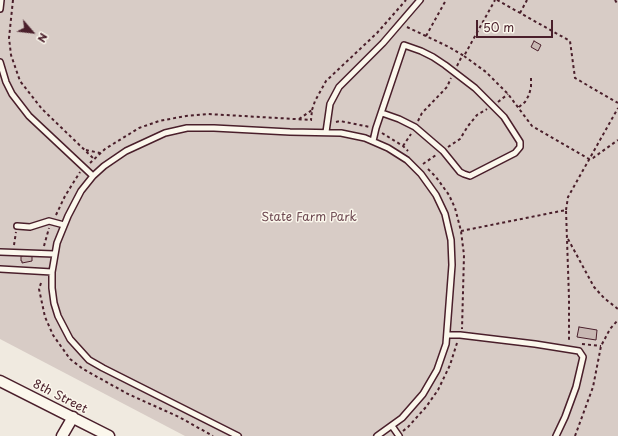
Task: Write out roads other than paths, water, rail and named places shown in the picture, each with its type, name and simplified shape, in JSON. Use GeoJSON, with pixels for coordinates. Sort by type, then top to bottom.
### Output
{"type":"FeatureCollection","features":[{"type":"Feature","properties":{"kind":"street","name":"8th Street"},"geometry":{"type":"LineString","coordinates":[[0,381],[109,436]]}},
{"type":"Feature","properties":{"kind":"street"},"geometry":{"type":"LineString","coordinates":[[62,436],[73,418]]}},
{"type":"Feature","properties":{"kind":"lane"},"geometry":{"type":"LineString","coordinates":[[0,9],[1,0]]}},
{"type":"Feature","properties":{"kind":"lane"},"geometry":{"type":"LineString","coordinates":[[326,132],[330,104],[339,87],[383,43],[420,0]]}},
{"type":"Feature","properties":{"kind":"lane"},"geometry":{"type":"LineString","coordinates":[[373,141],[376,128],[404,45],[433,57],[475,88],[504,117],[520,142],[520,147],[515,153],[470,176],[460,172],[443,151],[415,127],[382,113]]}},
{"type":"Feature","properties":{"kind":"lane"},"geometry":{"type":"LineString","coordinates":[[0,62],[6,82],[12,94],[29,116],[92,176]]}},
{"type":"Feature","properties":{"kind":"lane"},"geometry":{"type":"LineString","coordinates":[[238,436],[89,360],[70,339],[58,316],[54,303],[52,288],[54,254],[64,225],[82,191],[92,176],[126,151],[165,133],[187,128],[341,133],[373,141],[408,160],[436,194],[449,227],[452,254],[448,335],[442,358],[431,382],[423,394],[402,418],[377,436]]}},
{"type":"Feature","properties":{"kind":"lane"},"geometry":{"type":"LineString","coordinates":[[17,226],[30,227],[47,222],[64,225]]}},
{"type":"Feature","properties":{"kind":"lane"},"geometry":{"type":"LineString","coordinates":[[0,252],[54,254]]}},
{"type":"Feature","properties":{"kind":"lane"},"geometry":{"type":"LineString","coordinates":[[0,269],[52,272]]}},
{"type":"Feature","properties":{"kind":"lane"},"geometry":{"type":"LineString","coordinates":[[448,335],[460,335],[535,344],[579,351],[583,357],[576,387],[556,436]]}},
{"type":"Feature","properties":{"kind":"lane"},"geometry":{"type":"LineString","coordinates":[[392,426],[399,436]]}},
{"type":"Feature","properties":{"kind":"park label","name":"State Farm Park"},"geometry":{"type":"Point","coordinates":[309,218]}}]}
